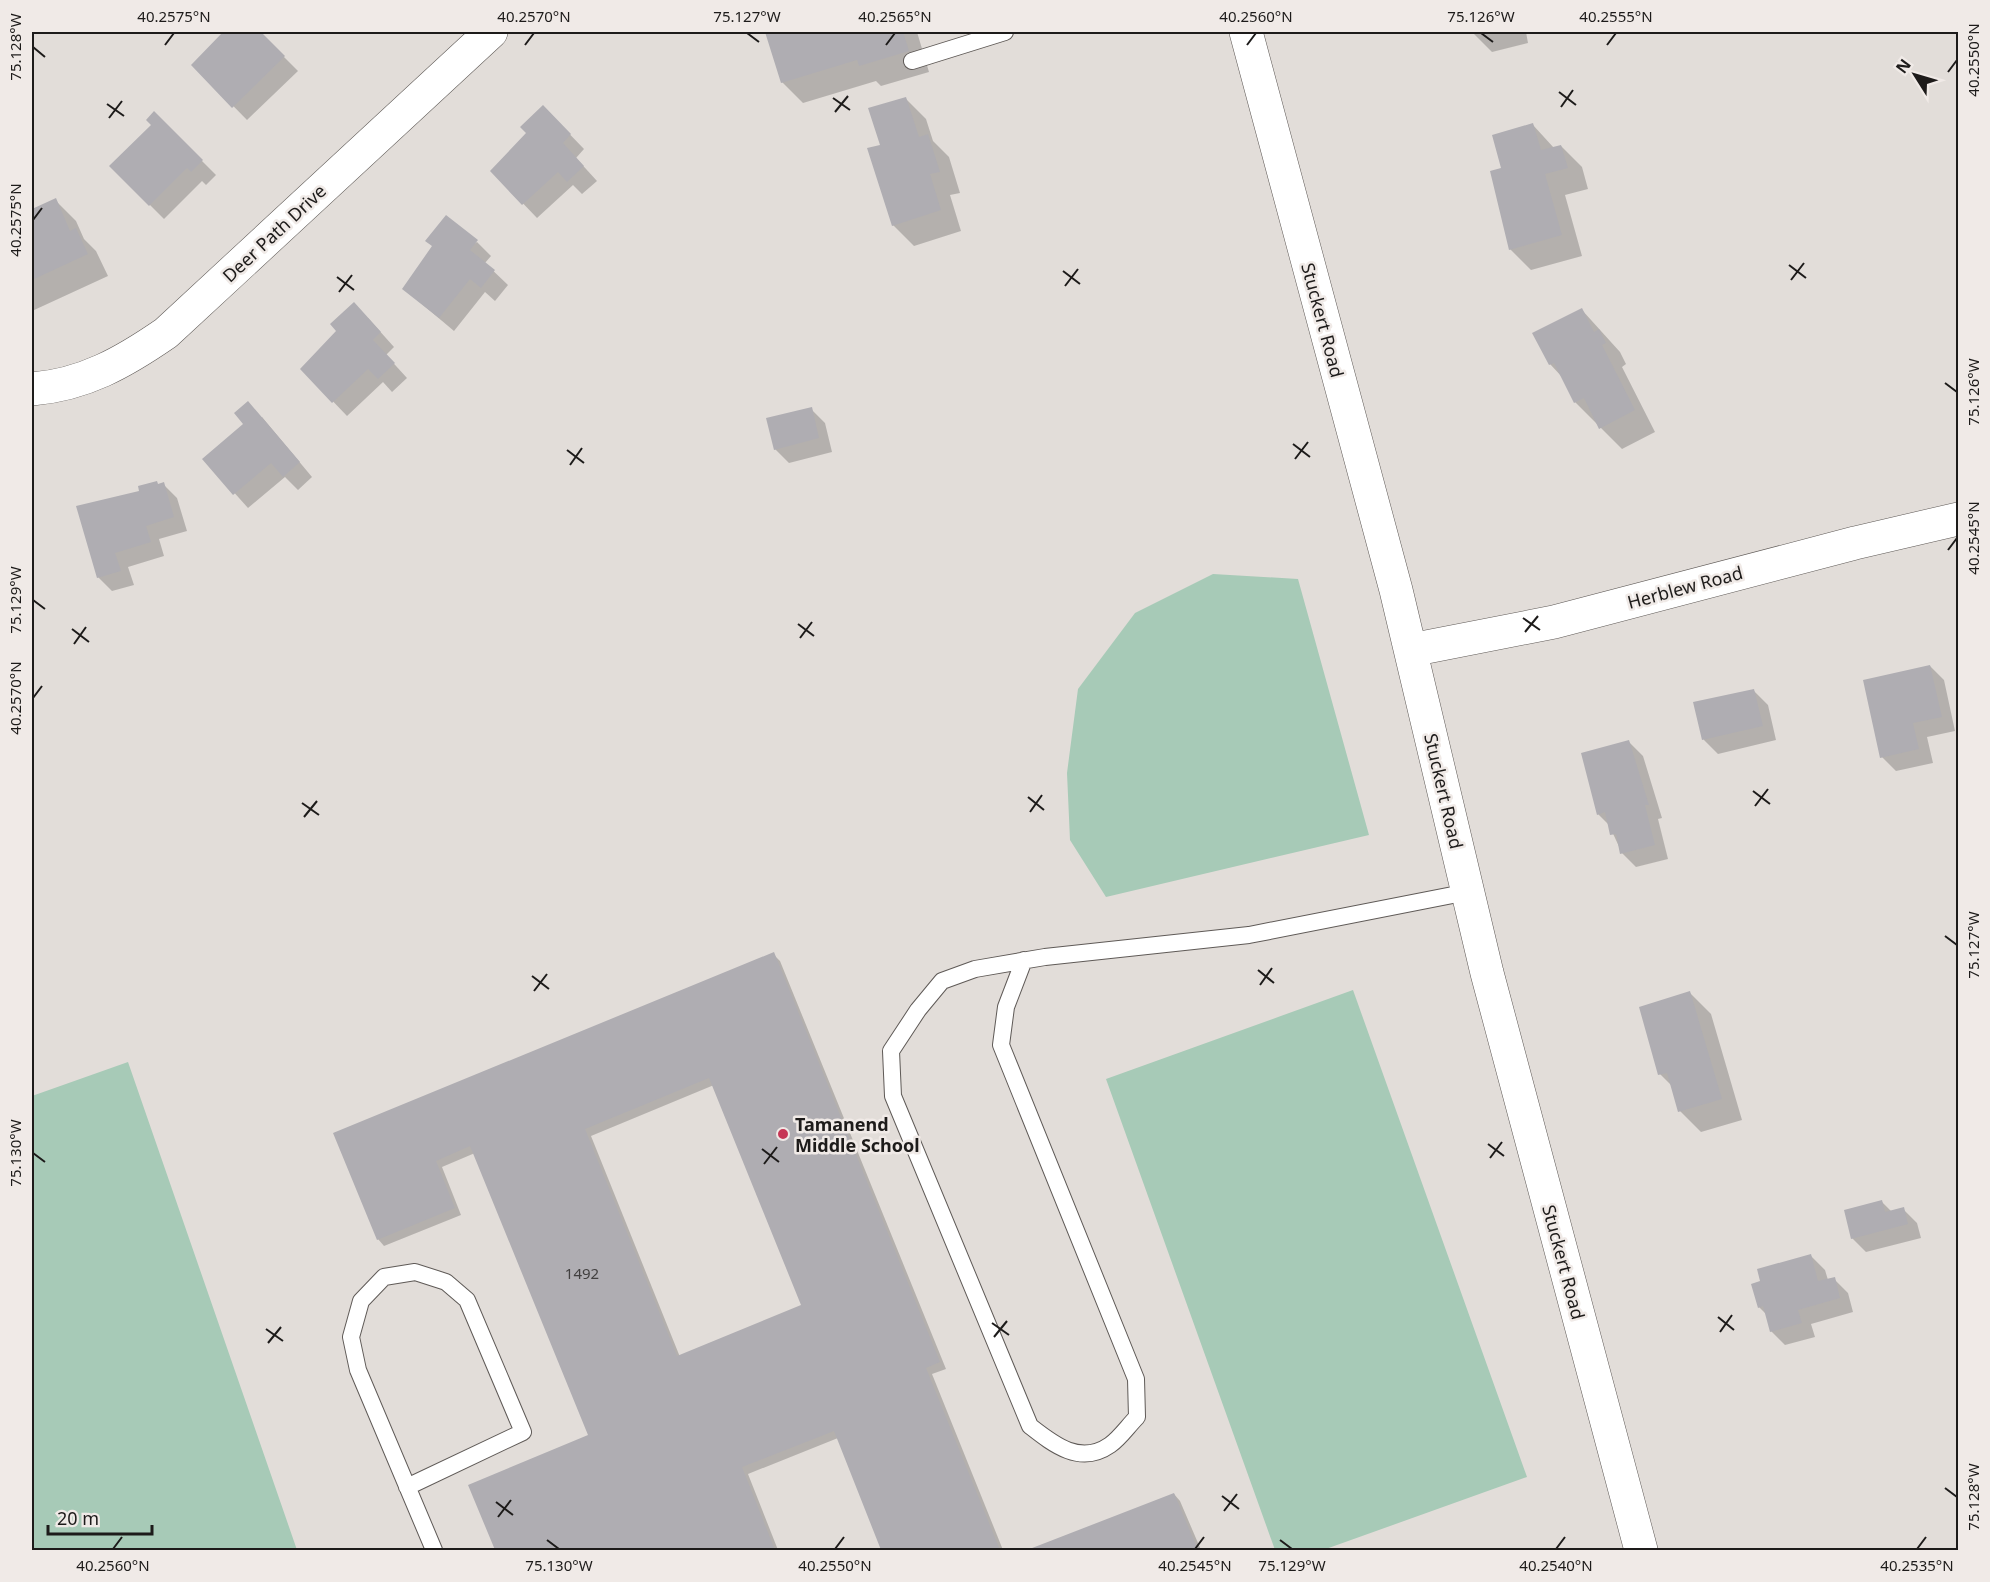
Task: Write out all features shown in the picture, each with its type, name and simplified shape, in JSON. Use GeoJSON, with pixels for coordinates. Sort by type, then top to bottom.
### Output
{"type":"FeatureCollection","features":[{"type":"Feature","properties":{"kind":"street","name":"Deer Path Drive"},"geometry":{"type":"LineString","coordinates":[[32,389],[56,387],[89,377],[122,363],[166,333],[491,32]]}},
{"type":"Feature","properties":{"kind":"street","name":"Stuckert Road"},"geometry":{"type":"LineString","coordinates":[[1246,32],[1411,650],[1487,974],[1641,1551]]}},
{"type":"Feature","properties":{"kind":"street","name":"Herblew Road"},"geometry":{"type":"LineString","coordinates":[[1411,650],[1554,622],[1855,543],[1959,519]]}},
{"type":"Feature","properties":{"kind":"lane"},"geometry":{"type":"LineString","coordinates":[[912,61],[1005,32]]}},
{"type":"Feature","properties":{"kind":"lane"},"geometry":{"type":"LineString","coordinates":[[1024,960],[1006,1007],[1001,1045],[1136,1379],[1137,1417],[1109,1446],[1080,1455],[1054,1445],[1030,1426],[893,1096],[891,1052],[918,1010],[942,981],[975,969],[1024,960],[1249,935],[1468,892]]}},
{"type":"Feature","properties":{"kind":"lane"},"geometry":{"type":"LineString","coordinates":[[407,1487],[523,1432],[468,1300],[446,1282],[415,1272],[384,1277],[361,1301],[351,1337],[358,1370],[407,1487],[434,1551]]}},
{"type":"Feature","properties":{"kind":"green space"},"geometry":{"type":"Polygon","coordinates":[[[1213,574],[1298,579],[1369,835],[1106,897],[1070,840],[1067,773],[1078,689],[1135,613],[1213,574]]]}},
{"type":"Feature","properties":{"kind":"green space"},"geometry":{"type":"Polygon","coordinates":[[[1353,990],[1527,1477],[1323,1550],[1275,1550],[1106,1079],[1353,990]]]}},
{"type":"Feature","properties":{"kind":"green space"},"geometry":{"type":"Polygon","coordinates":[[[128,1062],[297,1550],[32,1550],[32,1096],[128,1062]]]}},
{"type":"Feature","properties":{"kind":"building"},"geometry":{"type":"Polygon","coordinates":[[[223,32],[261,32],[285,56],[232,108],[191,65],[223,32]]]}},
{"type":"Feature","properties":{"kind":"building"},"geometry":{"type":"Polygon","coordinates":[[[765,32],[903,32],[909,51],[859,66],[857,60],[781,83],[765,32]]]}},
{"type":"Feature","properties":{"kind":"building"},"geometry":{"type":"Polygon","coordinates":[[[906,97],[919,137],[928,134],[940,172],[930,174],[941,210],[892,226],[867,148],[880,145],[868,108],[906,97]]]}},
{"type":"Feature","properties":{"kind":"building"},"geometry":{"type":"Polygon","coordinates":[[[543,105],[571,134],[563,143],[584,166],[567,182],[558,172],[522,205],[490,171],[526,133],[520,127],[543,105]]]}},
{"type":"Feature","properties":{"kind":"building"},"geometry":{"type":"Polygon","coordinates":[[[154,111],[203,160],[191,172],[187,168],[149,206],[109,166],[151,125],[146,120],[154,111]]]}},
{"type":"Feature","properties":{"kind":"building"},"geometry":{"type":"Polygon","coordinates":[[[1533,123],[1541,150],[1561,145],[1568,168],[1545,174],[1562,235],[1509,250],[1490,171],[1501,168],[1492,135],[1533,123]]]}},
{"type":"Feature","properties":{"kind":"building"},"geometry":{"type":"Polygon","coordinates":[[[56,198],[70,231],[76,228],[88,254],[32,280],[32,209],[56,198]]]}},
{"type":"Feature","properties":{"kind":"building"},"geometry":{"type":"Polygon","coordinates":[[[446,215],[478,240],[470,250],[495,270],[481,288],[470,279],[439,318],[402,289],[432,246],[425,241],[446,215]]]}},
{"type":"Feature","properties":{"kind":"building"},"geometry":{"type":"Polygon","coordinates":[[[354,302],[381,332],[373,340],[395,363],[378,379],[368,369],[332,403],[300,369],[336,331],[330,324],[354,302]]]}},
{"type":"Feature","properties":{"kind":"building"},"geometry":{"type":"Polygon","coordinates":[[[1582,308],[1594,332],[1599,329],[1606,343],[1602,345],[1635,410],[1599,429],[1584,398],[1574,403],[1554,363],[1549,365],[1532,333],[1582,308]]]}},
{"type":"Feature","properties":{"kind":"building"},"geometry":{"type":"Polygon","coordinates":[[[248,401],[300,462],[283,477],[271,463],[233,495],[202,459],[243,424],[234,413],[248,401]]]}},
{"type":"Feature","properties":{"kind":"building"},"geometry":{"type":"Polygon","coordinates":[[[812,407],[819,438],[774,450],[766,418],[812,407]]]}},
{"type":"Feature","properties":{"kind":"building"},"geometry":{"type":"Polygon","coordinates":[[[157,481],[158,484],[164,482],[174,517],[146,526],[151,542],[115,553],[121,571],[97,578],[76,506],[139,491],[138,486],[157,481]]]}},
{"type":"Feature","properties":{"kind":"building"},"geometry":{"type":"Polygon","coordinates":[[[1930,665],[1942,717],[1913,723],[1919,749],[1880,758],[1863,680],[1930,665]]]}},
{"type":"Feature","properties":{"kind":"building"},"geometry":{"type":"Polygon","coordinates":[[[1754,689],[1763,726],[1702,740],[1693,702],[1754,689]]]}},
{"type":"Feature","properties":{"kind":"building"},"geometry":{"type":"Polygon","coordinates":[[[1629,740],[1649,805],[1645,805],[1655,845],[1620,854],[1616,834],[1610,835],[1605,812],[1597,815],[1581,753],[1629,740]]]}},
{"type":"Feature","properties":{"kind":"building","name":"Tamanend Middle School"},"geometry":{"type":"Polygon","coordinates":[[[774,952],[940,1362],[926,1368],[1000,1550],[881,1550],[834,1431],[742,1467],[775,1550],[495,1550],[468,1485],[588,1435],[470,1146],[436,1161],[455,1208],[377,1240],[333,1133],[774,952]],[[709,1078],[585,1129],[677,1356],[801,1305],[709,1078]]]}},
{"type":"Feature","properties":{"kind":"building"},"geometry":{"type":"Polygon","coordinates":[[[1690,991],[1722,1099],[1678,1112],[1667,1073],[1658,1075],[1639,1007],[1690,991]]]}},
{"type":"Feature","properties":{"kind":"building"},"geometry":{"type":"Polygon","coordinates":[[[1882,1200],[1885,1212],[1904,1207],[1908,1224],[1851,1239],[1844,1210],[1882,1200]]]}},
{"type":"Feature","properties":{"kind":"building"},"geometry":{"type":"Polygon","coordinates":[[[1811,1254],[1818,1281],[1835,1277],[1840,1298],[1798,1310],[1802,1323],[1770,1332],[1763,1306],[1758,1308],[1751,1284],[1760,1281],[1757,1269],[1811,1254]]]}},
{"type":"Feature","properties":{"kind":"building"},"geometry":{"type":"Polygon","coordinates":[[[1174,1493],[1198,1550],[1027,1550],[1174,1493]]]}},
{"type":"Feature","properties":{"kind":"place","name":"Tamanend Middle School"},"geometry":{"type":"Point","coordinates":[783,1134]}}]}
